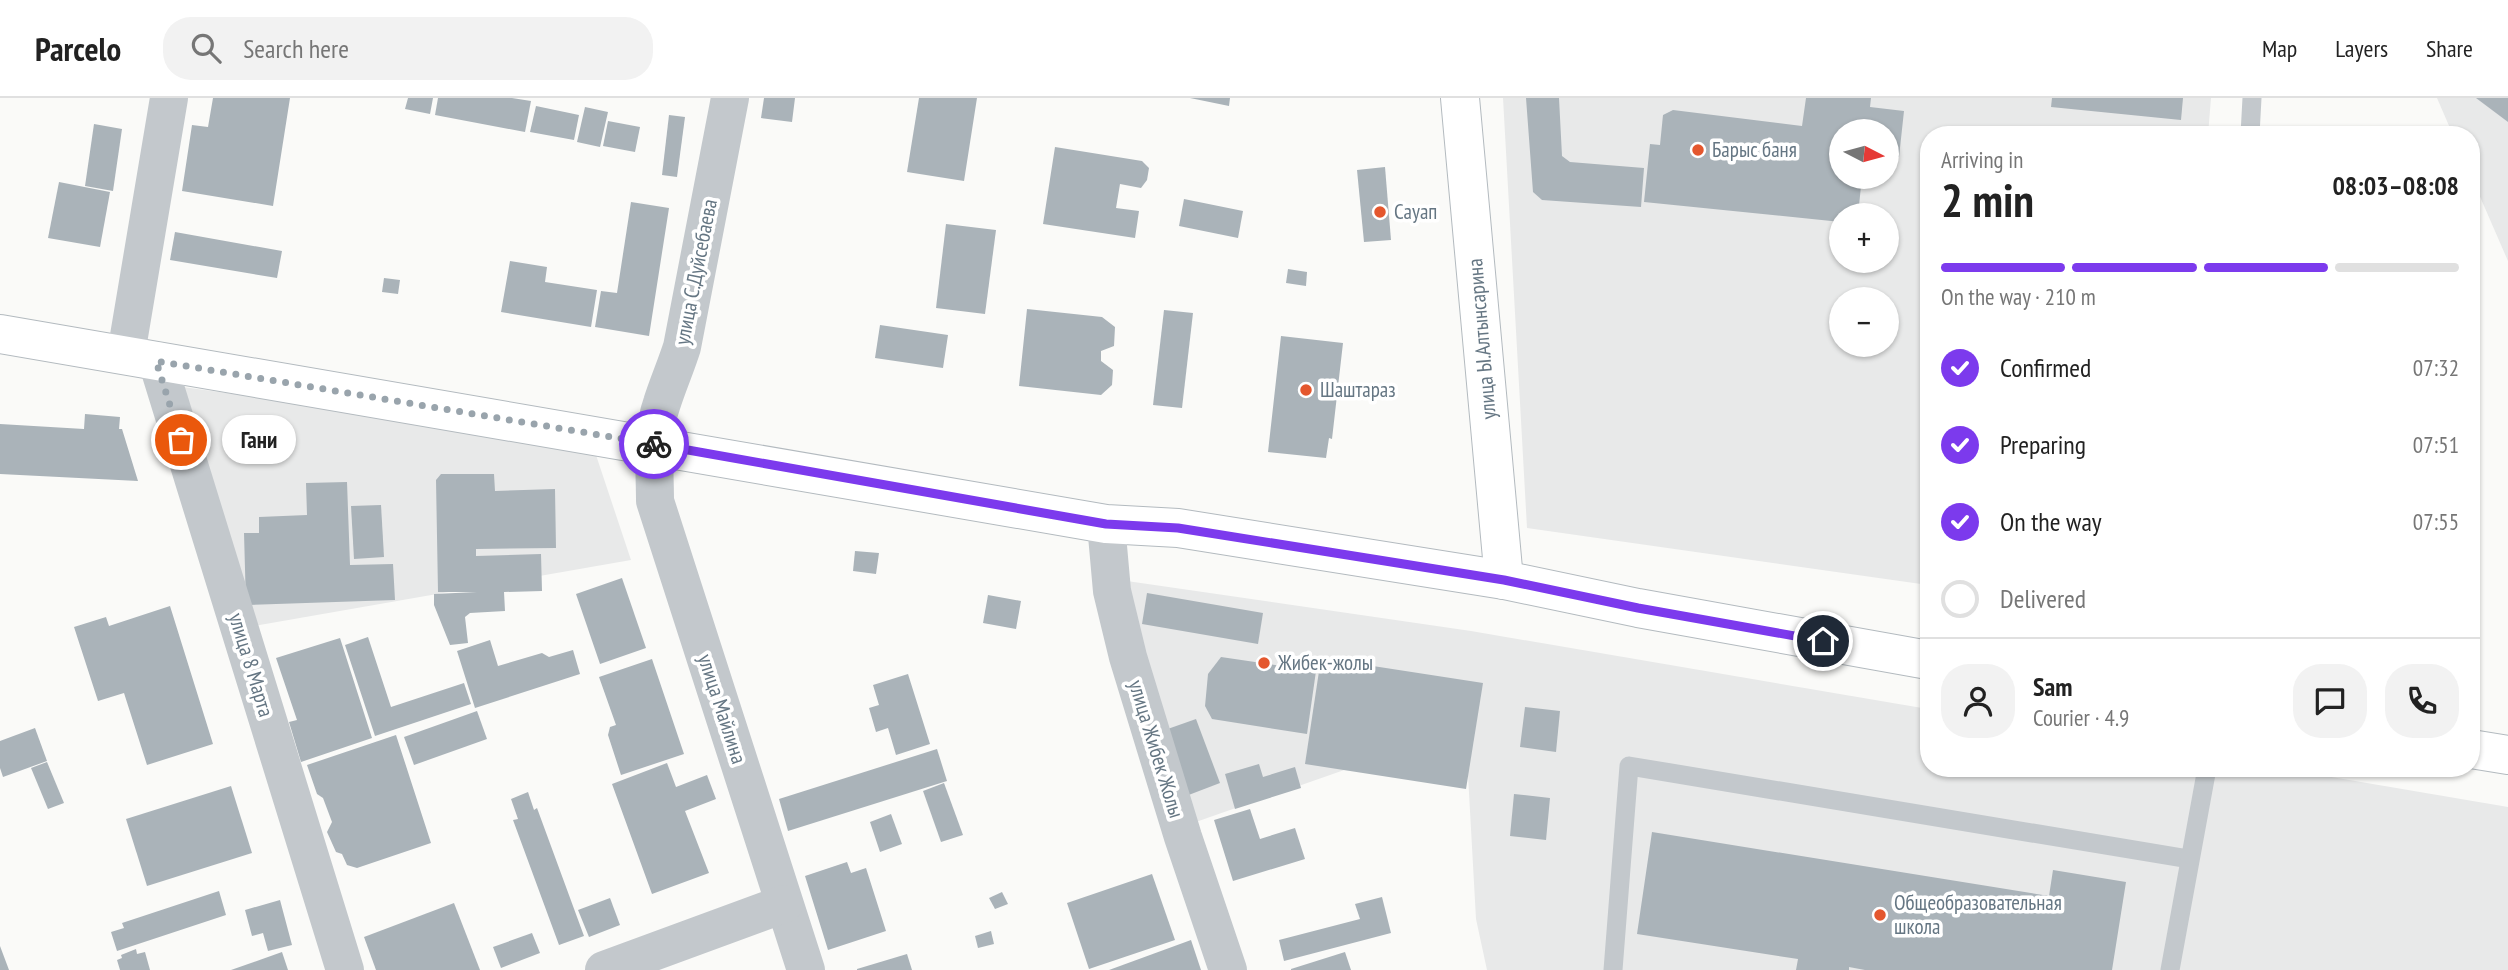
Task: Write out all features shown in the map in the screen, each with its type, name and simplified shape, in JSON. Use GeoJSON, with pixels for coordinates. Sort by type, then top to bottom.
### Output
{"type":"FeatureCollection","features":[{"type":"Feature","properties":{"kind":"street"},"geometry":{"type":"LineString","coordinates":[[141,357],[169,98]]}},
{"type":"Feature","properties":{"kind":"street","name":"улица С.Дуйсебаева"},"geometry":{"type":"LineString","coordinates":[[654,444],[661,404],[682,347],[730,98]]}},
{"type":"Feature","properties":{"kind":"street","name":"улица Ы.Алтынсарина"},"geometry":{"type":"LineString","coordinates":[[1460,98],[1504,580]]}},
{"type":"Feature","properties":{"kind":"street"},"geometry":{"type":"LineString","coordinates":[[0,334],[654,444],[1106,524],[1178,528],[1504,580],[1638,608],[1920,659]]}},
{"type":"Feature","properties":{"kind":"street","name":"улица 8 Марта"},"geometry":{"type":"LineString","coordinates":[[141,357],[345,970]]}},
{"type":"Feature","properties":{"kind":"street","name":"улица Майлина"},"geometry":{"type":"LineString","coordinates":[[654,444],[655,501],[806,970]]}},
{"type":"Feature","properties":{"kind":"street","name":"улица Жибек Жолы"},"geometry":{"type":"LineString","coordinates":[[1106,524],[1112,591],[1128,657],[1228,970]]}},
{"type":"Feature","properties":{"kind":"street"},"geometry":{"type":"LineString","coordinates":[[2480,750],[2508,755]]}},
{"type":"Feature","properties":{"kind":"street"},"geometry":{"type":"LineString","coordinates":[[604,970],[784,904]]}},
{"type":"Feature","properties":{"kind":"lane"},"geometry":{"type":"LineString","coordinates":[[2250,126],[2252,98]]}},
{"type":"Feature","properties":{"kind":"lane"},"geometry":{"type":"LineString","coordinates":[[1613,970],[1629,766],[2189,859]]}},
{"type":"Feature","properties":{"kind":"lane"},"geometry":{"type":"LineString","coordinates":[[2170,970],[2205,777]]}},
{"type":"Feature","properties":{"kind":"shaded area"},"geometry":{"type":"Polygon","coordinates":[[[1503,98],[2211,98],[2209,126],[1920,126],[1920,584],[1527,528],[1503,98]]]}},
{"type":"Feature","properties":{"kind":"shaded area"},"geometry":{"type":"Polygon","coordinates":[[[2437,98],[2508,98],[2508,261],[2480,197],[2480,126],[2449,126],[2437,98]]]}},
{"type":"Feature","properties":{"kind":"shaded area"},"geometry":{"type":"Polygon","coordinates":[[[168,385],[592,443],[631,560],[243,628],[168,385]]]}},
{"type":"Feature","properties":{"kind":"shaded area"},"geometry":{"type":"Polygon","coordinates":[[[1120,580],[1471,631],[1920,708],[1920,777],[2332,777],[2508,807],[2508,970],[1487,970],[1476,919],[1468,775],[1350,768],[1193,823],[1120,580]]]}},
{"type":"Feature","properties":{"kind":"building"},"geometry":{"type":"Polygon","coordinates":[[[213,98],[290,98],[273,206],[182,191],[192,125],[208,127],[213,98]]]}},
{"type":"Feature","properties":{"kind":"building"},"geometry":{"type":"Polygon","coordinates":[[[408,98],[433,98],[430,114],[405,109],[408,98]]]}},
{"type":"Feature","properties":{"kind":"building"},"geometry":{"type":"Polygon","coordinates":[[[438,98],[512,98],[531,101],[525,132],[435,115],[438,98]]]}},
{"type":"Feature","properties":{"kind":"building"},"geometry":{"type":"Polygon","coordinates":[[[764,98],[795,98],[792,122],[761,118],[764,98]]]}},
{"type":"Feature","properties":{"kind":"building"},"geometry":{"type":"Polygon","coordinates":[[[919,98],[977,98],[964,181],[907,172],[919,98]]]}},
{"type":"Feature","properties":{"kind":"building"},"geometry":{"type":"Polygon","coordinates":[[[1190,98],[1230,98],[1229,106],[1190,98]]]}},
{"type":"Feature","properties":{"kind":"building"},"geometry":{"type":"Polygon","coordinates":[[[1526,98],[1559,98],[1562,156],[1570,162],[1644,168],[1641,207],[1542,200],[1533,192],[1526,98]]]}},
{"type":"Feature","properties":{"kind":"building"},"geometry":{"type":"Polygon","coordinates":[[[1806,98],[1871,98],[1870,107],[1904,111],[1899,157],[1899,119],[1829,119],[1829,189],[1861,189],[1859,203],[1829,203],[1829,221],[1644,202],[1650,144],[1660,145],[1663,115],[1673,110],[1802,126],[1806,98]]]}},
{"type":"Feature","properties":{"kind":"building"},"geometry":{"type":"Polygon","coordinates":[[[2052,98],[2183,98],[2181,120],[2051,107],[2052,98]]]}},
{"type":"Feature","properties":{"kind":"building"},"geometry":{"type":"Polygon","coordinates":[[[2476,98],[2508,98],[2508,122],[2476,98]]]}},
{"type":"Feature","properties":{"kind":"building"},"geometry":{"type":"Polygon","coordinates":[[[536,106],[579,115],[574,140],[530,132],[536,106]]]}},
{"type":"Feature","properties":{"kind":"building"},"geometry":{"type":"Polygon","coordinates":[[[585,107],[608,112],[600,147],[577,142],[585,107]]]}},
{"type":"Feature","properties":{"kind":"building"},"geometry":{"type":"Polygon","coordinates":[[[669,115],[685,117],[677,177],[662,175],[669,115]]]}},
{"type":"Feature","properties":{"kind":"building"},"geometry":{"type":"Polygon","coordinates":[[[608,121],[640,127],[635,152],[603,146],[608,121]]]}},
{"type":"Feature","properties":{"kind":"building"},"geometry":{"type":"Polygon","coordinates":[[[94,124],[122,129],[113,191],[85,186],[94,124]]]}},
{"type":"Feature","properties":{"kind":"building"},"geometry":{"type":"Polygon","coordinates":[[[1055,147],[1142,161],[1149,168],[1147,180],[1141,188],[1120,184],[1116,208],[1139,211],[1135,238],[1043,224],[1055,147]]]}},
{"type":"Feature","properties":{"kind":"building"},"geometry":{"type":"Polygon","coordinates":[[[1385,167],[1391,240],[1364,242],[1357,170],[1385,167]]]}},
{"type":"Feature","properties":{"kind":"building"},"geometry":{"type":"Polygon","coordinates":[[[59,182],[110,192],[100,247],[48,238],[59,182]]]}},
{"type":"Feature","properties":{"kind":"building"},"geometry":{"type":"Polygon","coordinates":[[[1184,199],[1243,211],[1238,238],[1179,226],[1184,199]]]}},
{"type":"Feature","properties":{"kind":"building"},"geometry":{"type":"Polygon","coordinates":[[[631,202],[669,208],[649,336],[595,327],[601,291],[617,293],[631,202]]]}},
{"type":"Feature","properties":{"kind":"building"},"geometry":{"type":"Polygon","coordinates":[[[946,224],[996,230],[985,314],[936,308],[946,224]]]}},
{"type":"Feature","properties":{"kind":"building"},"geometry":{"type":"Polygon","coordinates":[[[175,232],[282,251],[277,278],[170,260],[175,232]]]}},
{"type":"Feature","properties":{"kind":"building"},"geometry":{"type":"Polygon","coordinates":[[[510,261],[547,267],[545,282],[597,290],[591,327],[501,312],[510,261]]]}},
{"type":"Feature","properties":{"kind":"building"},"geometry":{"type":"Polygon","coordinates":[[[1288,269],[1307,272],[1306,286],[1286,283],[1288,269]]]}},
{"type":"Feature","properties":{"kind":"building"},"geometry":{"type":"Polygon","coordinates":[[[384,278],[400,280],[398,294],[382,292],[384,278]]]}},
{"type":"Feature","properties":{"kind":"building"},"geometry":{"type":"Polygon","coordinates":[[[1027,309],[1102,317],[1115,327],[1114,346],[1101,351],[1101,361],[1113,370],[1112,385],[1101,395],[1019,386],[1027,309]]]}},
{"type":"Feature","properties":{"kind":"building"},"geometry":{"type":"Polygon","coordinates":[[[1164,310],[1193,313],[1182,408],[1153,405],[1164,310]]]}},
{"type":"Feature","properties":{"kind":"building"},"geometry":{"type":"Polygon","coordinates":[[[880,325],[948,335],[943,368],[875,358],[880,325]]]}},
{"type":"Feature","properties":{"kind":"building"},"geometry":{"type":"Polygon","coordinates":[[[1281,336],[1343,343],[1332,439],[1329,438],[1326,458],[1268,452],[1281,336]]]}},
{"type":"Feature","properties":{"kind":"building"},"geometry":{"type":"Polygon","coordinates":[[[85,414],[120,417],[119,429],[122,429],[138,481],[0,474],[0,424],[84,429],[85,414]]]}},
{"type":"Feature","properties":{"kind":"building"},"geometry":{"type":"Polygon","coordinates":[[[441,474],[494,474],[495,491],[555,489],[556,548],[476,549],[476,556],[541,554],[542,591],[504,592],[505,611],[470,613],[465,617],[468,643],[450,645],[434,605],[434,594],[477,592],[438,592],[436,480],[441,474]]]}},
{"type":"Feature","properties":{"kind":"building"},"geometry":{"type":"Polygon","coordinates":[[[347,482],[350,565],[393,564],[395,600],[246,605],[244,533],[259,533],[259,517],[307,515],[306,483],[347,482]]]}},
{"type":"Feature","properties":{"kind":"building"},"geometry":{"type":"Polygon","coordinates":[[[381,505],[384,557],[354,559],[351,506],[381,505]]]}},
{"type":"Feature","properties":{"kind":"building"},"geometry":{"type":"Polygon","coordinates":[[[855,551],[879,553],[876,574],[853,571],[855,551]]]}},
{"type":"Feature","properties":{"kind":"building"},"geometry":{"type":"Polygon","coordinates":[[[622,578],[646,648],[600,664],[576,594],[622,578]]]}},
{"type":"Feature","properties":{"kind":"building"},"geometry":{"type":"Polygon","coordinates":[[[1147,593],[1263,613],[1258,644],[1142,624],[1147,593]]]}},
{"type":"Feature","properties":{"kind":"building"},"geometry":{"type":"Polygon","coordinates":[[[988,595],[1021,601],[1016,629],[983,623],[988,595]]]}},
{"type":"Feature","properties":{"kind":"building"},"geometry":{"type":"Polygon","coordinates":[[[170,606],[213,744],[147,765],[124,693],[98,701],[74,627],[106,617],[109,626],[170,606]]]}},
{"type":"Feature","properties":{"kind":"building"},"geometry":{"type":"Polygon","coordinates":[[[368,637],[391,707],[464,683],[471,704],[375,736],[345,645],[368,637]]]}},
{"type":"Feature","properties":{"kind":"building"},"geometry":{"type":"Polygon","coordinates":[[[340,638],[372,738],[301,762],[289,722],[297,720],[276,658],[340,638]]]}},
{"type":"Feature","properties":{"kind":"building"},"geometry":{"type":"Polygon","coordinates":[[[490,640],[498,666],[542,653],[549,657],[573,650],[580,674],[475,708],[457,651],[490,640]]]}},
{"type":"Feature","properties":{"kind":"building"},"geometry":{"type":"Polygon","coordinates":[[[1221,657],[1316,671],[1307,734],[1212,719],[1205,706],[1208,674],[1221,657]]]}},
{"type":"Feature","properties":{"kind":"building"},"geometry":{"type":"Polygon","coordinates":[[[1321,658],[1483,683],[1466,789],[1305,764],[1321,658]]]}},
{"type":"Feature","properties":{"kind":"building"},"geometry":{"type":"Polygon","coordinates":[[[652,659],[684,754],[621,775],[608,735],[610,727],[616,725],[599,677],[652,659]]]}},
{"type":"Feature","properties":{"kind":"building"},"geometry":{"type":"Polygon","coordinates":[[[908,674],[930,744],[896,755],[888,728],[876,732],[869,708],[879,705],[873,685],[908,674]]]}},
{"type":"Feature","properties":{"kind":"building"},"geometry":{"type":"Polygon","coordinates":[[[1525,707],[1560,711],[1556,752],[1520,747],[1525,707]]]}},
{"type":"Feature","properties":{"kind":"building"},"geometry":{"type":"Polygon","coordinates":[[[477,711],[487,739],[414,765],[404,737],[477,711]]]}},
{"type":"Feature","properties":{"kind":"building"},"geometry":{"type":"Polygon","coordinates":[[[1196,719],[1220,783],[1186,796],[1162,731],[1196,719]]]}},
{"type":"Feature","properties":{"kind":"building"},"geometry":{"type":"Polygon","coordinates":[[[35,728],[47,761],[3,777],[0,768],[0,741],[35,728]]]}},
{"type":"Feature","properties":{"kind":"building"},"geometry":{"type":"Polygon","coordinates":[[[396,735],[431,843],[357,868],[347,865],[342,854],[336,852],[327,832],[332,822],[323,798],[317,794],[307,765],[396,735]]]}},
{"type":"Feature","properties":{"kind":"building"},"geometry":{"type":"Polygon","coordinates":[[[937,749],[947,781],[788,831],[779,799],[937,749]]]}},
{"type":"Feature","properties":{"kind":"building"},"geometry":{"type":"Polygon","coordinates":[[[47,762],[64,803],[48,809],[31,768],[47,762]]]}},
{"type":"Feature","properties":{"kind":"building"},"geometry":{"type":"Polygon","coordinates":[[[667,763],[676,787],[707,775],[716,799],[685,811],[709,873],[652,894],[612,784],[667,763]]]}},
{"type":"Feature","properties":{"kind":"building"},"geometry":{"type":"Polygon","coordinates":[[[1259,764],[1263,777],[1295,767],[1301,788],[1235,809],[1225,774],[1259,764]]]}},
{"type":"Feature","properties":{"kind":"building"},"geometry":{"type":"Polygon","coordinates":[[[944,783],[963,835],[941,842],[923,791],[944,783]]]}},
{"type":"Feature","properties":{"kind":"building"},"geometry":{"type":"Polygon","coordinates":[[[231,786],[252,853],[147,886],[126,819],[231,786]]]}},
{"type":"Feature","properties":{"kind":"building"},"geometry":{"type":"Polygon","coordinates":[[[528,792],[534,810],[537,808],[584,936],[559,945],[513,820],[518,819],[511,799],[528,792]]]}},
{"type":"Feature","properties":{"kind":"building"},"geometry":{"type":"Polygon","coordinates":[[[1514,794],[1550,798],[1546,840],[1510,836],[1514,794]]]}},
{"type":"Feature","properties":{"kind":"building"},"geometry":{"type":"Polygon","coordinates":[[[1250,809],[1260,839],[1295,828],[1305,859],[1233,881],[1214,820],[1250,809]]]}},
{"type":"Feature","properties":{"kind":"building"},"geometry":{"type":"Polygon","coordinates":[[[891,814],[902,844],[880,852],[870,822],[891,814]]]}},
{"type":"Feature","properties":{"kind":"building","name":"Общеобразовательная школа"},"geometry":{"type":"Polygon","coordinates":[[[1652,832],[2049,896],[2053,870],[2126,882],[2112,970],[1865,970],[1849,967],[1849,970],[1796,970],[1798,959],[1637,934],[1652,832]]]}},
{"type":"Feature","properties":{"kind":"building"},"geometry":{"type":"Polygon","coordinates":[[[847,862],[851,873],[866,868],[886,931],[828,950],[805,876],[847,862]]]}},
{"type":"Feature","properties":{"kind":"building"},"geometry":{"type":"Polygon","coordinates":[[[1152,874],[1175,940],[1089,969],[1067,903],[1152,874]]]}},
{"type":"Feature","properties":{"kind":"building"},"geometry":{"type":"Polygon","coordinates":[[[219,891],[226,915],[117,951],[111,932],[124,928],[122,923],[219,891]]]}},
{"type":"Feature","properties":{"kind":"building"},"geometry":{"type":"Polygon","coordinates":[[[1002,892],[1008,904],[995,909],[989,898],[1002,892]]]}},
{"type":"Feature","properties":{"kind":"building"},"geometry":{"type":"Polygon","coordinates":[[[1382,897],[1391,933],[1284,961],[1279,940],[1360,919],[1355,904],[1382,897]]]}},
{"type":"Feature","properties":{"kind":"building"},"geometry":{"type":"Polygon","coordinates":[[[610,898],[620,925],[589,937],[578,910],[610,898]]]}},
{"type":"Feature","properties":{"kind":"building"},"geometry":{"type":"Polygon","coordinates":[[[280,900],[292,945],[268,951],[263,933],[252,936],[245,910],[280,900]]]}},
{"type":"Feature","properties":{"kind":"building"},"geometry":{"type":"Polygon","coordinates":[[[454,903],[480,970],[376,970],[364,937],[454,903]]]}},
{"type":"Feature","properties":{"kind":"building"},"geometry":{"type":"Polygon","coordinates":[[[991,931],[994,944],[978,948],[975,936],[991,931]]]}},
{"type":"Feature","properties":{"kind":"building"},"geometry":{"type":"Polygon","coordinates":[[[532,933],[540,953],[501,968],[493,947],[532,933]]]}},
{"type":"Feature","properties":{"kind":"building"},"geometry":{"type":"Polygon","coordinates":[[[1191,940],[1201,970],[1109,970],[1191,940]]]}},
{"type":"Feature","properties":{"kind":"building"},"geometry":{"type":"Polygon","coordinates":[[[0,946],[9,970],[0,970],[0,946]]]}},
{"type":"Feature","properties":{"kind":"building"},"geometry":{"type":"Polygon","coordinates":[[[136,949],[137,954],[145,952],[150,970],[120,970],[117,960],[122,958],[121,955],[136,949]]]}},
{"type":"Feature","properties":{"kind":"building"},"geometry":{"type":"Polygon","coordinates":[[[282,952],[288,970],[231,970],[282,952]]]}},
{"type":"Feature","properties":{"kind":"building"},"geometry":{"type":"Polygon","coordinates":[[[1345,952],[1351,970],[1291,970],[1291,969],[1345,952]]]}},
{"type":"Feature","properties":{"kind":"building"},"geometry":{"type":"Polygon","coordinates":[[[907,954],[912,970],[857,970],[857,969],[907,954]]]}},
{"type":"Feature","properties":{"kind":"way so far"},"geometry":{"type":"LineString","coordinates":[[181,440],[156,361],[654,444]]}},
{"type":"Feature","properties":{"kind":"place","name":"Барыс баня"},"geometry":{"type":"Point","coordinates":[1698,150]}},
{"type":"Feature","properties":{"kind":"place","name":"Сауап"},"geometry":{"type":"Point","coordinates":[1380,212]}},
{"type":"Feature","properties":{"kind":"place","name":"Шаштараз"},"geometry":{"type":"Point","coordinates":[1306,390]}},
{"type":"Feature","properties":{"kind":"place","name":"Гани"},"geometry":{"type":"Point","coordinates":[181,440]}},
{"type":"Feature","properties":{"kind":"place","name":"Жибек-жолы"},"geometry":{"type":"Point","coordinates":[1264,663]}},
{"type":"Feature","properties":{"kind":"place","name":"Общеобразовательная школа"},"geometry":{"type":"Point","coordinates":[1880,915]}},
{"type":"Feature","properties":{"kind":"route"},"geometry":{"type":"LineString","coordinates":[[654,444],[1106,524],[1178,528],[1504,580],[1638,608],[1823,641]]}}]}
